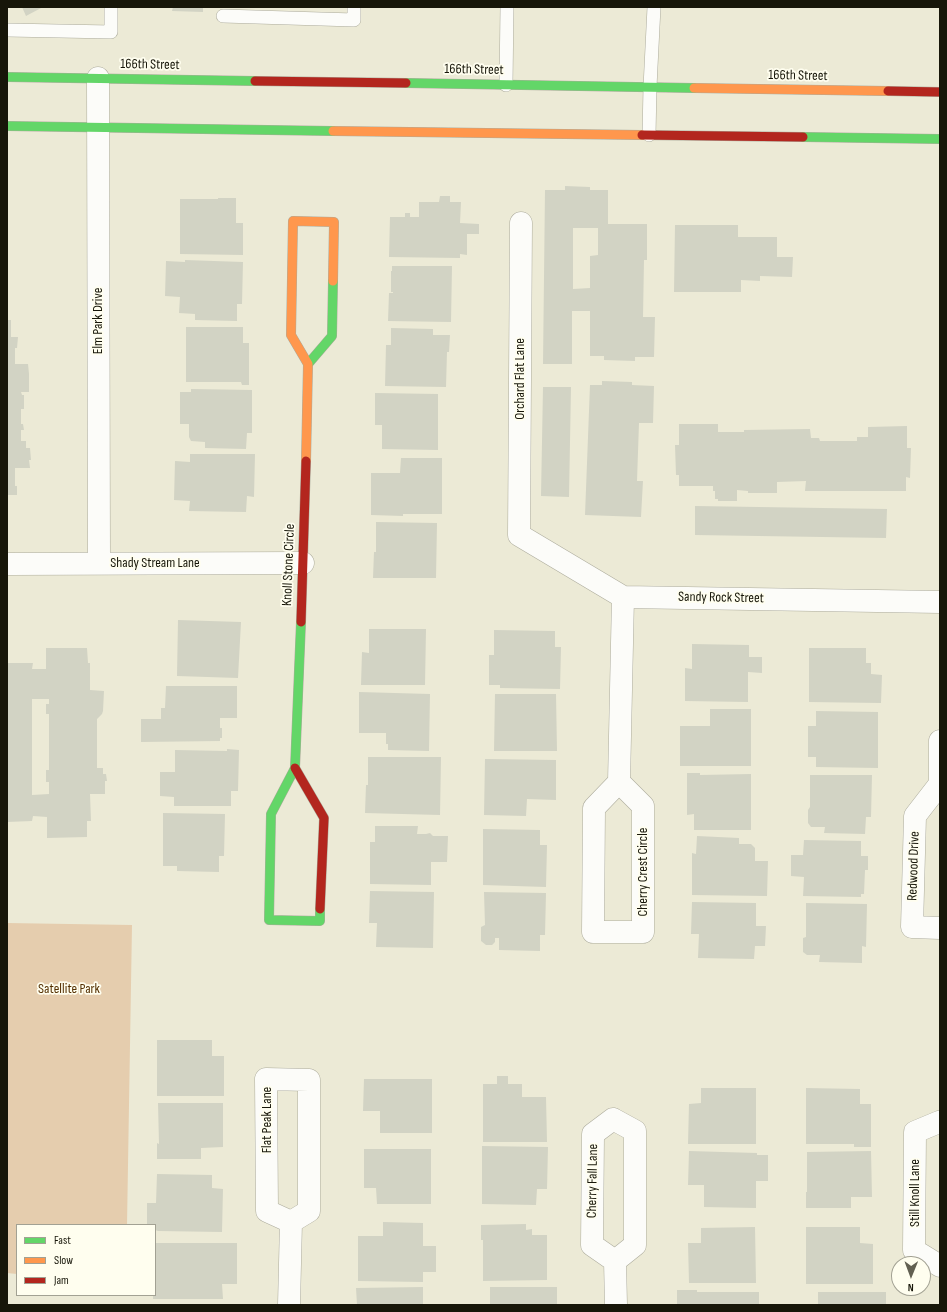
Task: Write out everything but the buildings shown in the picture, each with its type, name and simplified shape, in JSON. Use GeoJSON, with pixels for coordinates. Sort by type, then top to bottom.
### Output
{"type":"FeatureCollection","features":[{"type":"Feature","properties":{"kind":"street","name":"166th Street"},"geometry":{"type":"LineString","coordinates":[[7,77],[940,92]]}},
{"type":"Feature","properties":{"kind":"street","name":"Elm Park Drive"},"geometry":{"type":"LineString","coordinates":[[98,78],[99,563]]}},
{"type":"Feature","properties":{"kind":"street"},"geometry":{"type":"LineString","coordinates":[[7,126],[940,140]]}},
{"type":"Feature","properties":{"kind":"street"},"geometry":{"type":"LineString","coordinates":[[293,221],[334,222],[332,336],[308,364],[291,335],[293,221]]}},
{"type":"Feature","properties":{"kind":"street","name":"Orchard Flat Lane"},"geometry":{"type":"LineString","coordinates":[[519,535],[521,222]]}},
{"type":"Feature","properties":{"kind":"street","name":"Knoll Stone Circle"},"geometry":{"type":"LineString","coordinates":[[295,768],[324,818],[320,921],[269,920],[270,814],[295,768],[303,563],[308,364]]}},
{"type":"Feature","properties":{"kind":"street","name":"Sandy Rock Street"},"geometry":{"type":"LineString","coordinates":[[519,535],[623,597],[940,602]]}},
{"type":"Feature","properties":{"kind":"street","name":"Shady Stream Lane"},"geometry":{"type":"LineString","coordinates":[[7,564],[303,563]]}},
{"type":"Feature","properties":{"kind":"street"},"geometry":{"type":"LineString","coordinates":[[619,782],[623,597]]}},
{"type":"Feature","properties":{"kind":"street","name":"Redwood Drive"},"geometry":{"type":"LineString","coordinates":[[940,741],[940,786],[915,816],[912,927],[940,928]]}},
{"type":"Feature","properties":{"kind":"street","name":"Cherry Crest Circle"},"geometry":{"type":"LineString","coordinates":[[619,782],[643,806],[643,932],[593,932],[594,808],[619,782]]}},
{"type":"Feature","properties":{"kind":"street","name":"Flat Peak Lane"},"geometry":{"type":"LineString","coordinates":[[266,1079],[309,1080],[309,1211],[291,1222],[267,1210],[266,1079]]}},
{"type":"Feature","properties":{"kind":"street","name":"Cherry Fall Lane"},"geometry":{"type":"LineString","coordinates":[[613,1119],[635,1131],[635,1245],[616,1261],[592,1245],[593,1134],[613,1119]]}},
{"type":"Feature","properties":{"kind":"street","name":"Still Knoll Lane"},"geometry":{"type":"LineString","coordinates":[[940,1123],[939,1122],[915,1132],[914,1242],[914,1250],[940,1266]]}},
{"type":"Feature","properties":{"kind":"street"},"geometry":{"type":"LineString","coordinates":[[289,1305],[291,1222]]}},
{"type":"Feature","properties":{"kind":"street"},"geometry":{"type":"LineString","coordinates":[[616,1261],[616,1305]]}},
{"type":"Feature","properties":{"kind":"lane"},"geometry":{"type":"LineString","coordinates":[[7,30],[111,32],[111,7]]}},
{"type":"Feature","properties":{"kind":"lane"},"geometry":{"type":"LineString","coordinates":[[223,16],[354,20],[354,7]]}},
{"type":"Feature","properties":{"kind":"lane"},"geometry":{"type":"LineString","coordinates":[[506,85],[507,7]]}},
{"type":"Feature","properties":{"kind":"lane"},"geometry":{"type":"LineString","coordinates":[[649,135],[654,7]]}},
{"type":"Feature","properties":{"kind":"green space","name":"Satellite Park"},"geometry":{"type":"Polygon","coordinates":[[[7,923],[132,925],[127,1224],[16,1224],[16,1274],[7,1273],[7,923]]]}},
{"type":"Feature","properties":{"kind":"traffic: fast"},"geometry":{"type":"LineString","coordinates":[[7,77],[255,81]]}},
{"type":"Feature","properties":{"kind":"traffic: fast"},"geometry":{"type":"LineString","coordinates":[[406,83],[694,88]]}},
{"type":"Feature","properties":{"kind":"traffic: fast"},"geometry":{"type":"LineString","coordinates":[[7,126],[333,131]]}},
{"type":"Feature","properties":{"kind":"traffic: fast"},"geometry":{"type":"LineString","coordinates":[[803,137],[940,139]]}},
{"type":"Feature","properties":{"kind":"traffic: fast"},"geometry":{"type":"LineString","coordinates":[[308,364],[332,336],[333,281]]}},
{"type":"Feature","properties":{"kind":"traffic: fast"},"geometry":{"type":"LineString","coordinates":[[301,622],[295,768],[271,814],[269,920],[320,921],[320,909]]}},
{"type":"Feature","properties":{"kind":"traffic: slow"},"geometry":{"type":"LineString","coordinates":[[694,88],[888,91]]}},
{"type":"Feature","properties":{"kind":"traffic: slow"},"geometry":{"type":"LineString","coordinates":[[333,131],[642,135]]}},
{"type":"Feature","properties":{"kind":"traffic: slow"},"geometry":{"type":"LineString","coordinates":[[306,461],[308,364],[291,335],[293,221],[334,222],[333,281]]}},
{"type":"Feature","properties":{"kind":"traffic: jam"},"geometry":{"type":"LineString","coordinates":[[255,81],[406,83]]}},
{"type":"Feature","properties":{"kind":"traffic: jam"},"geometry":{"type":"LineString","coordinates":[[888,91],[940,92]]}},
{"type":"Feature","properties":{"kind":"traffic: jam"},"geometry":{"type":"LineString","coordinates":[[642,135],[803,137]]}},
{"type":"Feature","properties":{"kind":"traffic: jam"},"geometry":{"type":"LineString","coordinates":[[301,622],[306,461]]}},
{"type":"Feature","properties":{"kind":"traffic: jam"},"geometry":{"type":"LineString","coordinates":[[295,768],[324,818],[320,909]]}}]}
